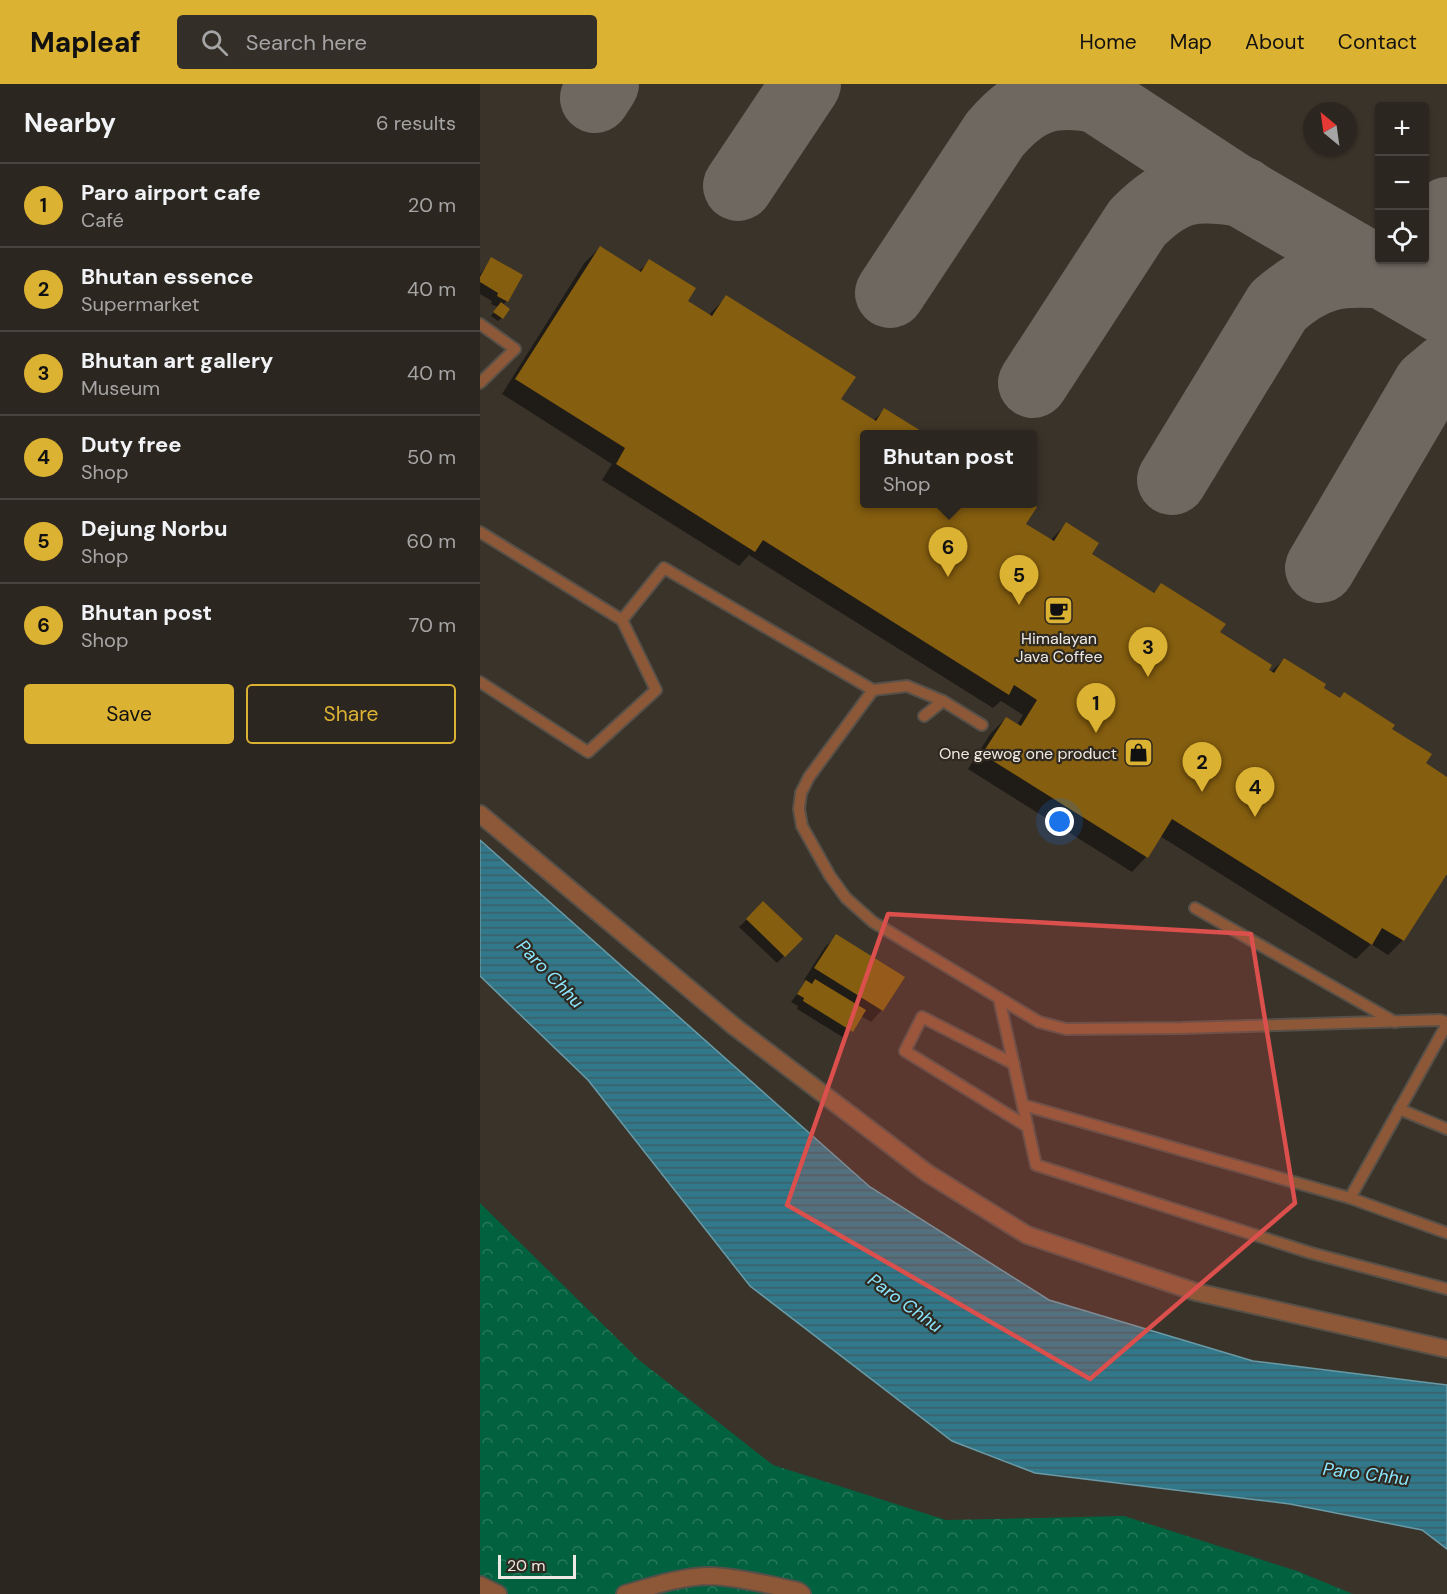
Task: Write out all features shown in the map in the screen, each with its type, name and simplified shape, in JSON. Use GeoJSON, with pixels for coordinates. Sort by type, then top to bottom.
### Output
{"type":"FeatureCollection","features":[{"type":"Feature","properties":{"kind":"street"},"geometry":{"type":"LineString","coordinates":[[480,814],[744,1034],[927,1173],[1027,1235],[1196,1292],[1447,1349]]}},
{"type":"Feature","properties":{"kind":"street"},"geometry":{"type":"LineString","coordinates":[[625,1594],[667,1582],[711,1576],[798,1591],[802,1594]]}},
{"type":"Feature","properties":{"kind":"street"},"geometry":{"type":"LineString","coordinates":[[480,1584],[498,1594]]}},
{"type":"Feature","properties":{"kind":"lane"},"geometry":{"type":"LineString","coordinates":[[480,324],[515,349],[480,383]]}},
{"type":"Feature","properties":{"kind":"lane"},"geometry":{"type":"LineString","coordinates":[[480,532],[622,620],[656,690],[588,752],[480,682]]}},
{"type":"Feature","properties":{"kind":"lane"},"geometry":{"type":"LineString","coordinates":[[622,620],[664,568],[873,690],[907,686],[943,701],[981,725]]}},
{"type":"Feature","properties":{"kind":"lane"},"geometry":{"type":"LineString","coordinates":[[873,690],[809,777],[801,793],[799,809],[802,826],[830,876],[846,898],[873,922],[999,999],[1039,1022],[1066,1029],[1445,1022]]}},
{"type":"Feature","properties":{"kind":"lane"},"geometry":{"type":"LineString","coordinates":[[924,716],[943,701]]}},
{"type":"Feature","properties":{"kind":"lane"},"geometry":{"type":"LineString","coordinates":[[1195,908],[1395,1022]]}},
{"type":"Feature","properties":{"kind":"lane"},"geometry":{"type":"LineString","coordinates":[[999,999],[1036,1165],[1300,1250],[1447,1289]]}},
{"type":"Feature","properties":{"kind":"lane"},"geometry":{"type":"LineString","coordinates":[[1350,1198],[1445,1022],[1447,1010]]}},
{"type":"Feature","properties":{"kind":"lane"},"geometry":{"type":"LineString","coordinates":[[1014,1064],[922,1017],[905,1051],[1028,1127]]}},
{"type":"Feature","properties":{"kind":"lane"},"geometry":{"type":"LineString","coordinates":[[1023,1105],[1350,1198],[1447,1233]]}},
{"type":"Feature","properties":{"kind":"lane"},"geometry":{"type":"LineString","coordinates":[[1399,1109],[1447,1129]]}},
{"type":"Feature","properties":{"kind":"highlighted area"},"geometry":{"type":"Polygon","coordinates":[[[888,914],[1251,934],[1295,1203],[1090,1379],[787,1205],[888,914]]]}},
{"type":"Feature","properties":{"kind":"green space"},"geometry":{"type":"Polygon","coordinates":[[[480,1203],[639,1360],[773,1465],[946,1520],[1124,1516],[1297,1571],[1353,1594],[480,1594],[480,1203]]]}},
{"type":"Feature","properties":{"kind":"water","name":"Paro Chhu"},"geometry":{"type":"Polygon","coordinates":[[[480,840],[870,1187],[1049,1300],[1253,1361],[1447,1385],[1447,1549],[1422,1530],[1290,1504],[1035,1473],[952,1441],[750,1286],[588,1080],[480,976],[480,840]]]}},
{"type":"Feature","properties":{"kind":"building"},"geometry":{"type":"Polygon","coordinates":[[[600,246],[641,272],[649,259],[696,288],[688,301],[712,316],[726,295],[856,377],[841,399],[876,421],[884,408],[920,430],[860,430],[860,508],[1036,508],[1026,524],[1054,541],[1066,522],[1099,543],[1092,554],[1154,593],[1161,583],[1226,624],[1220,632],[1272,665],[1269,670],[1274,673],[1284,658],[1326,684],[1324,688],[1340,698],[1344,692],[1395,725],[1392,729],[1432,754],[1426,763],[1447,777],[1447,874],[1404,941],[1382,928],[1372,945],[1172,819],[1148,858],[982,754],[1006,717],[1021,726],[1037,700],[1014,685],[1009,695],[763,540],[755,552],[616,464],[625,448],[515,379],[600,246]]]}},
{"type":"Feature","properties":{"kind":"building"},"geometry":{"type":"Polygon","coordinates":[[[491,257],[523,275],[508,302],[480,282],[480,277],[491,257]]]}},
{"type":"Feature","properties":{"kind":"building"},"geometry":{"type":"Polygon","coordinates":[[[501,302],[510,309],[503,319],[493,312],[501,302]]]}},
{"type":"Feature","properties":{"kind":"building"},"geometry":{"type":"Polygon","coordinates":[[[763,901],[803,939],[785,957],[746,919],[763,901]]]}},
{"type":"Feature","properties":{"kind":"building"},"geometry":{"type":"Polygon","coordinates":[[[836,934],[905,977],[883,1011],[814,968],[836,934]]]}},
{"type":"Feature","properties":{"kind":"building"},"geometry":{"type":"Polygon","coordinates":[[[815,979],[866,1010],[853,1032],[803,1001],[804,998],[797,994],[806,980],[812,984],[815,979]]]}},
{"type":"Feature","properties":{"kind":"taxiway"},"geometry":{"type":"LineString","coordinates":[[595,98],[604,84]]}},
{"type":"Feature","properties":{"kind":"taxiway"},"geometry":{"type":"LineString","coordinates":[[738,186],[806,84]]}},
{"type":"Feature","properties":{"kind":"taxiway"},"geometry":{"type":"LineString","coordinates":[[1075,84],[1231,186],[1447,311]]}},
{"type":"Feature","properties":{"kind":"taxiway"},"geometry":{"type":"LineString","coordinates":[[890,293],[995,134],[1006,122],[1028,105],[1052,96],[1096,98]]}},
{"type":"Feature","properties":{"kind":"taxiway"},"geometry":{"type":"LineString","coordinates":[[1033,383],[1137,223],[1150,211],[1173,195],[1185,191],[1210,188],[1243,192]]}},
{"type":"Feature","properties":{"kind":"taxiway"},"geometry":{"type":"LineString","coordinates":[[1429,242],[1447,212]]}},
{"type":"Feature","properties":{"kind":"taxiway"},"geometry":{"type":"LineString","coordinates":[[1172,480],[1278,306],[1303,287],[1327,276],[1354,273],[1385,274]]}},
{"type":"Feature","properties":{"kind":"taxiway"},"geometry":{"type":"LineString","coordinates":[[1320,568],[1428,384],[1447,368]]}},
{"type":"Feature","properties":{"kind":"place","name":"Bhutan post"},"geometry":{"type":"Point","coordinates":[948,577]}},
{"type":"Feature","properties":{"kind":"place","name":"Dejung Norbu"},"geometry":{"type":"Point","coordinates":[1019,605]}},
{"type":"Feature","properties":{"kind":"place","name":"Himalayan Java Coffee"},"geometry":{"type":"Point","coordinates":[1059,610]}},
{"type":"Feature","properties":{"kind":"place","name":"Bhutan art gallery"},"geometry":{"type":"Point","coordinates":[1148,677]}},
{"type":"Feature","properties":{"kind":"place","name":"Paro airport cafe"},"geometry":{"type":"Point","coordinates":[1096,733]}},
{"type":"Feature","properties":{"kind":"place","name":"One gewog one product"},"geometry":{"type":"Point","coordinates":[1138,753]}},
{"type":"Feature","properties":{"kind":"place","name":"Bhutan essence"},"geometry":{"type":"Point","coordinates":[1202,792]}},
{"type":"Feature","properties":{"kind":"place","name":"Duty free"},"geometry":{"type":"Point","coordinates":[1255,817]}}]}
